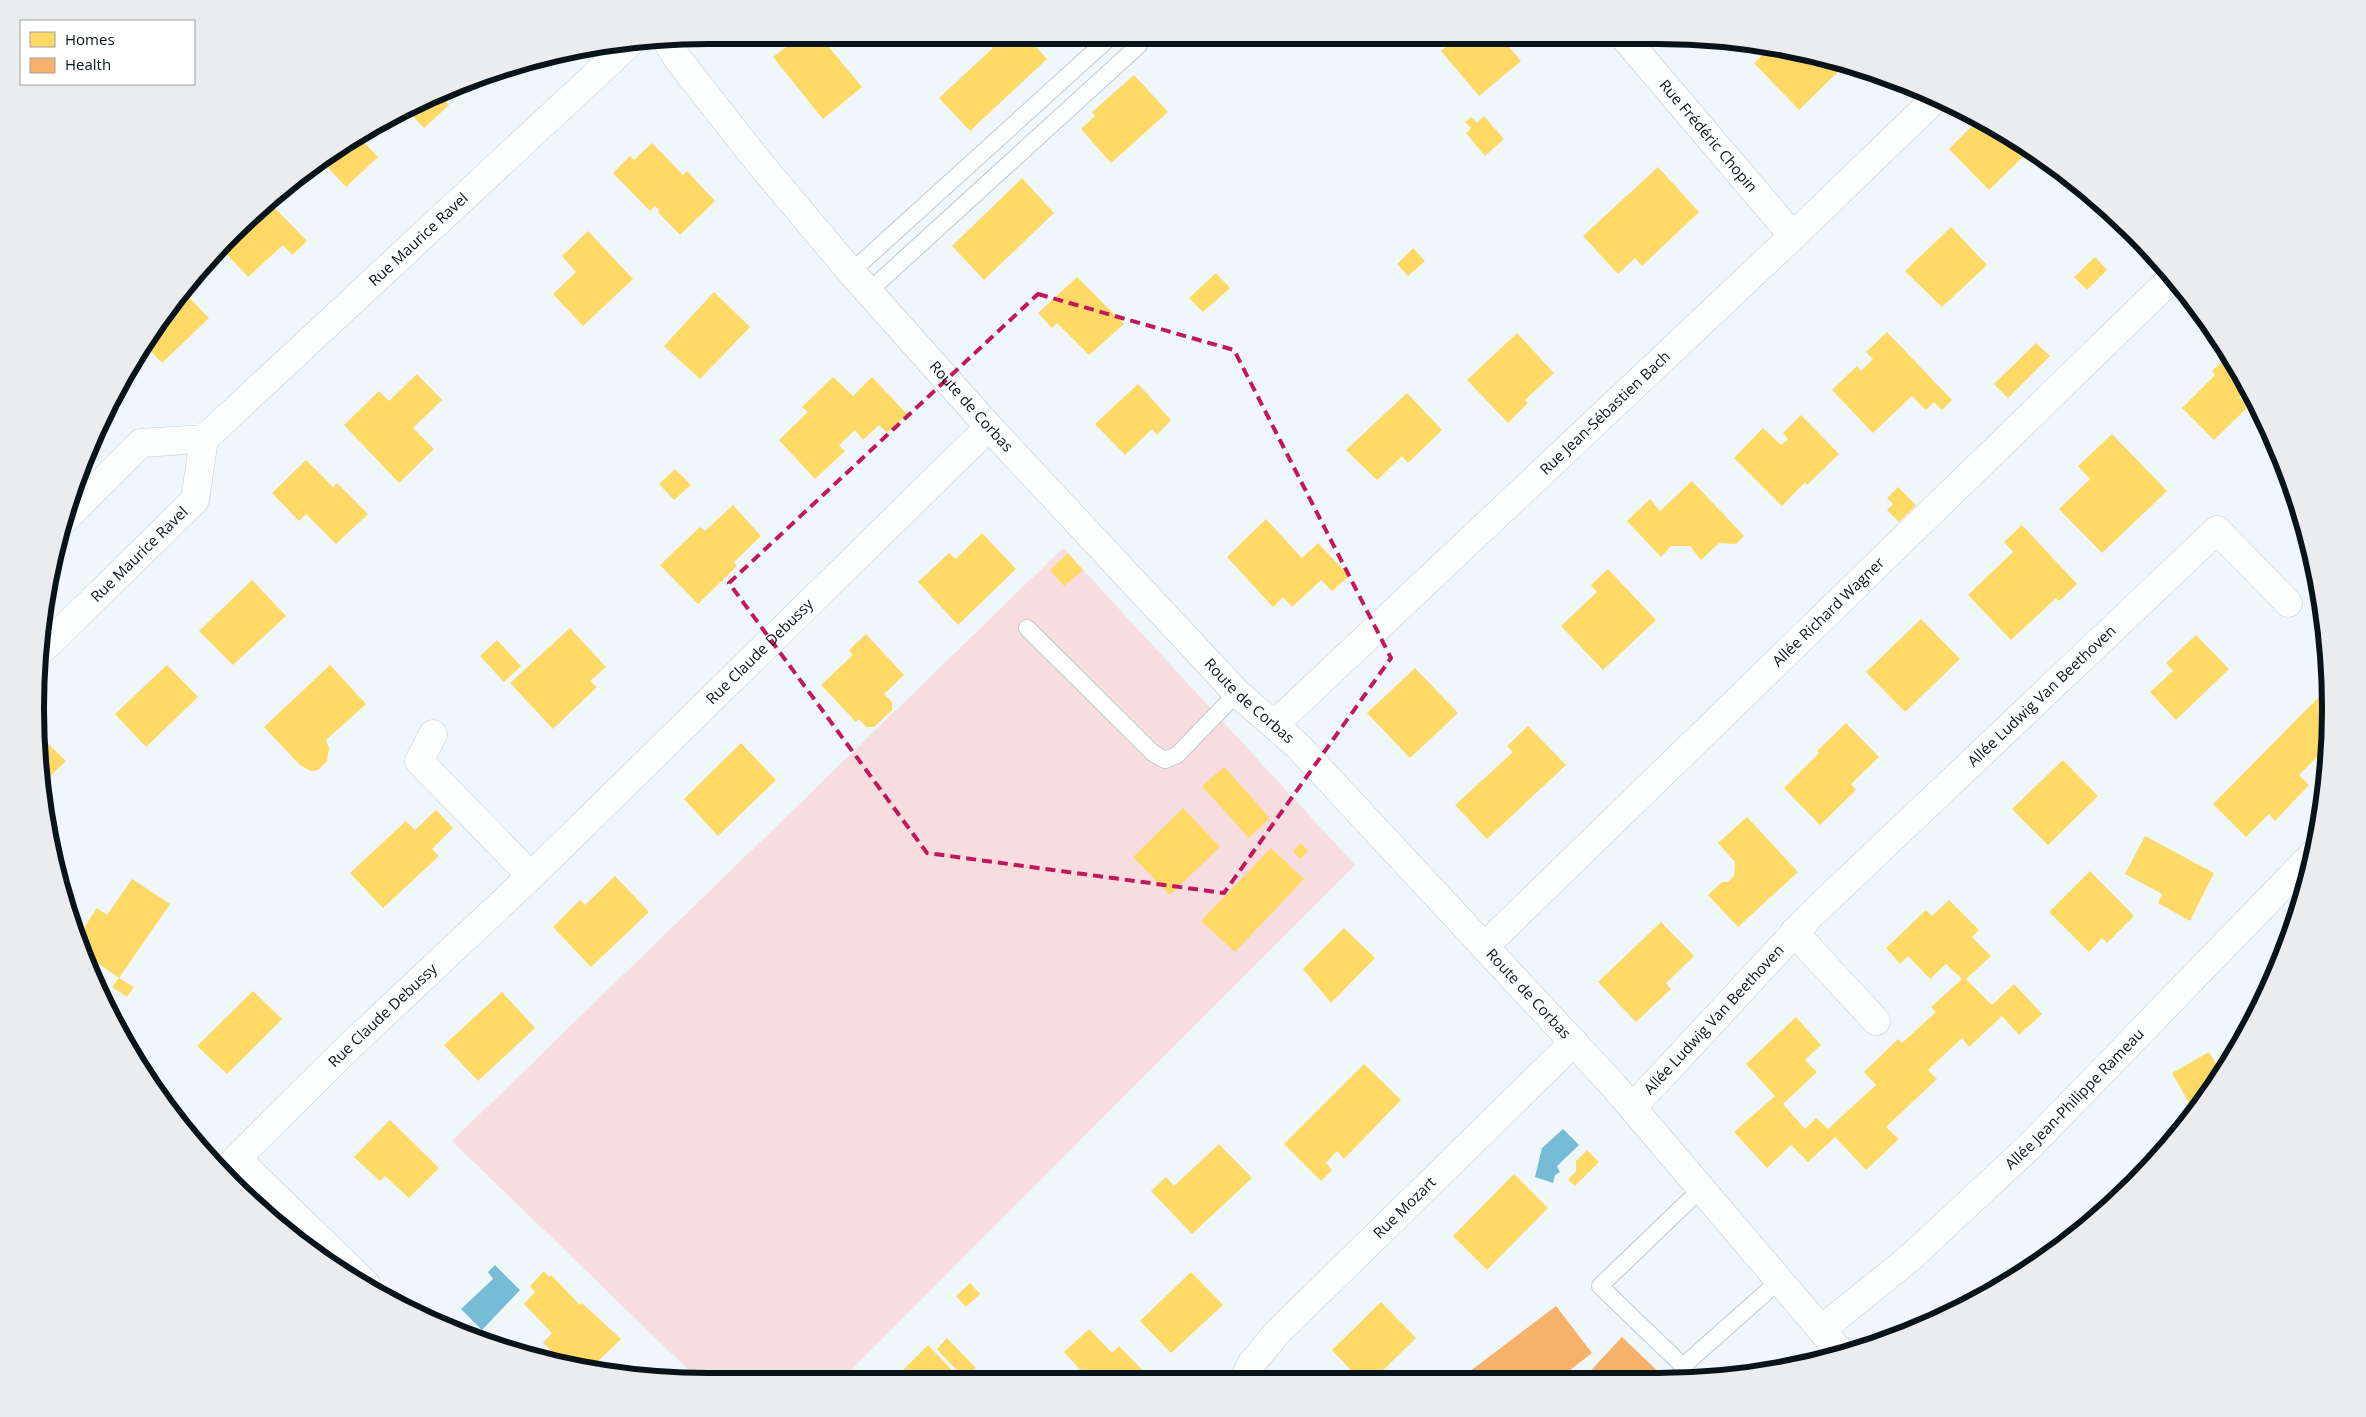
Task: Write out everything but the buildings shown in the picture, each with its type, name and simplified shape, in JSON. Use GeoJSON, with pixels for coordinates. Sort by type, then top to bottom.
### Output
{"type":"FeatureCollection","features":[{"type":"Feature","properties":{"kind":"street","name":"Rue Frédéric Chopin"},"geometry":{"type":"LineString","coordinates":[[1630,44],[1793,236]]}},
{"type":"Feature","properties":{"kind":"street","name":"Route de Corbas"},"geometry":{"type":"LineString","coordinates":[[670,45],[757,160],[868,292],[989,427],[1236,693],[1297,745],[1574,1042],[1633,1107],[1838,1349]]}},
{"type":"Feature","properties":{"kind":"street","name":"Rue Maurice Ravel"},"geometry":{"type":"LineString","coordinates":[[47,646],[195,500],[204,439],[624,49]]}},
{"type":"Feature","properties":{"kind":"street","name":"Rue Jean-Sébastien Bach"},"geometry":{"type":"LineString","coordinates":[[1274,725],[1793,236],[1931,103]]}},
{"type":"Feature","properties":{"kind":"street","name":"Allée Richard Wagner"},"geometry":{"type":"LineString","coordinates":[[1485,946],[2168,283]]}},
{"type":"Feature","properties":{"kind":"street","name":"Rue Claude Debussy"},"geometry":{"type":"LineString","coordinates":[[340,1262],[229,1166],[350,1045],[531,876],[989,427]]}},
{"type":"Feature","properties":{"kind":"street"},"geometry":{"type":"LineString","coordinates":[[74,510],[141,443],[204,439]]}},
{"type":"Feature","properties":{"kind":"street","name":"Allée Ludwig Van Beethoven"},"geometry":{"type":"LineString","coordinates":[[1633,1107],[1794,932],[2217,530],[2288,603]]}},
{"type":"Feature","properties":{"kind":"street"},"geometry":{"type":"LineString","coordinates":[[433,734],[419,762],[531,876]]}},
{"type":"Feature","properties":{"kind":"street","name":"Allée Jean-Philippe Rameau"},"geometry":{"type":"LineString","coordinates":[[1822,1328],[1911,1257],[2031,1145],[2304,864]]}},
{"type":"Feature","properties":{"kind":"street","name":"Allée Ludwig Van Beethoven"},"geometry":{"type":"LineString","coordinates":[[1794,932],[1876,1021]]}},
{"type":"Feature","properties":{"kind":"street","name":"Rue Mozart"},"geometry":{"type":"LineString","coordinates":[[1247,1373],[1252,1363],[1277,1333],[1574,1042]]}},
{"type":"Feature","properties":{"kind":"lane"},"geometry":{"type":"LineString","coordinates":[[851,272],[1102,44]]}},
{"type":"Feature","properties":{"kind":"lane"},"geometry":{"type":"LineString","coordinates":[[868,292],[1139,45]]}},
{"type":"Feature","properties":{"kind":"lane"},"geometry":{"type":"LineString","coordinates":[[1027,628],[1152,753],[1165,760],[1176,755],[1236,693]]}},
{"type":"Feature","properties":{"kind":"lane"},"geometry":{"type":"LineString","coordinates":[[1702,1188],[1600,1286],[1683,1366],[1780,1280]]}},
{"type":"Feature","properties":{"kind":"highlighted area"},"geometry":{"type":"Polygon","coordinates":[[[1038,294],[1234,350],[1391,658],[1224,893],[927,853],[729,583],[1038,294]]]}},
{"type":"Feature","properties":{"kind":"shaded area"},"geometry":{"type":"Polygon","coordinates":[[[1063,548],[1355,865],[848,1373],[691,1373],[452,1141],[1063,548]]]}},
{"type":"Feature","properties":{"kind":"water"},"geometry":{"type":"Polygon","coordinates":[[[1563,1129],[1579,1145],[1557,1166],[1560,1172],[1555,1175],[1553,1183],[1535,1177],[1542,1148],[1563,1129]]]}},
{"type":"Feature","properties":{"kind":"water"},"geometry":{"type":"Polygon","coordinates":[[[495,1265],[520,1290],[482,1330],[461,1309],[493,1279],[488,1272],[495,1265]]]}}]}
